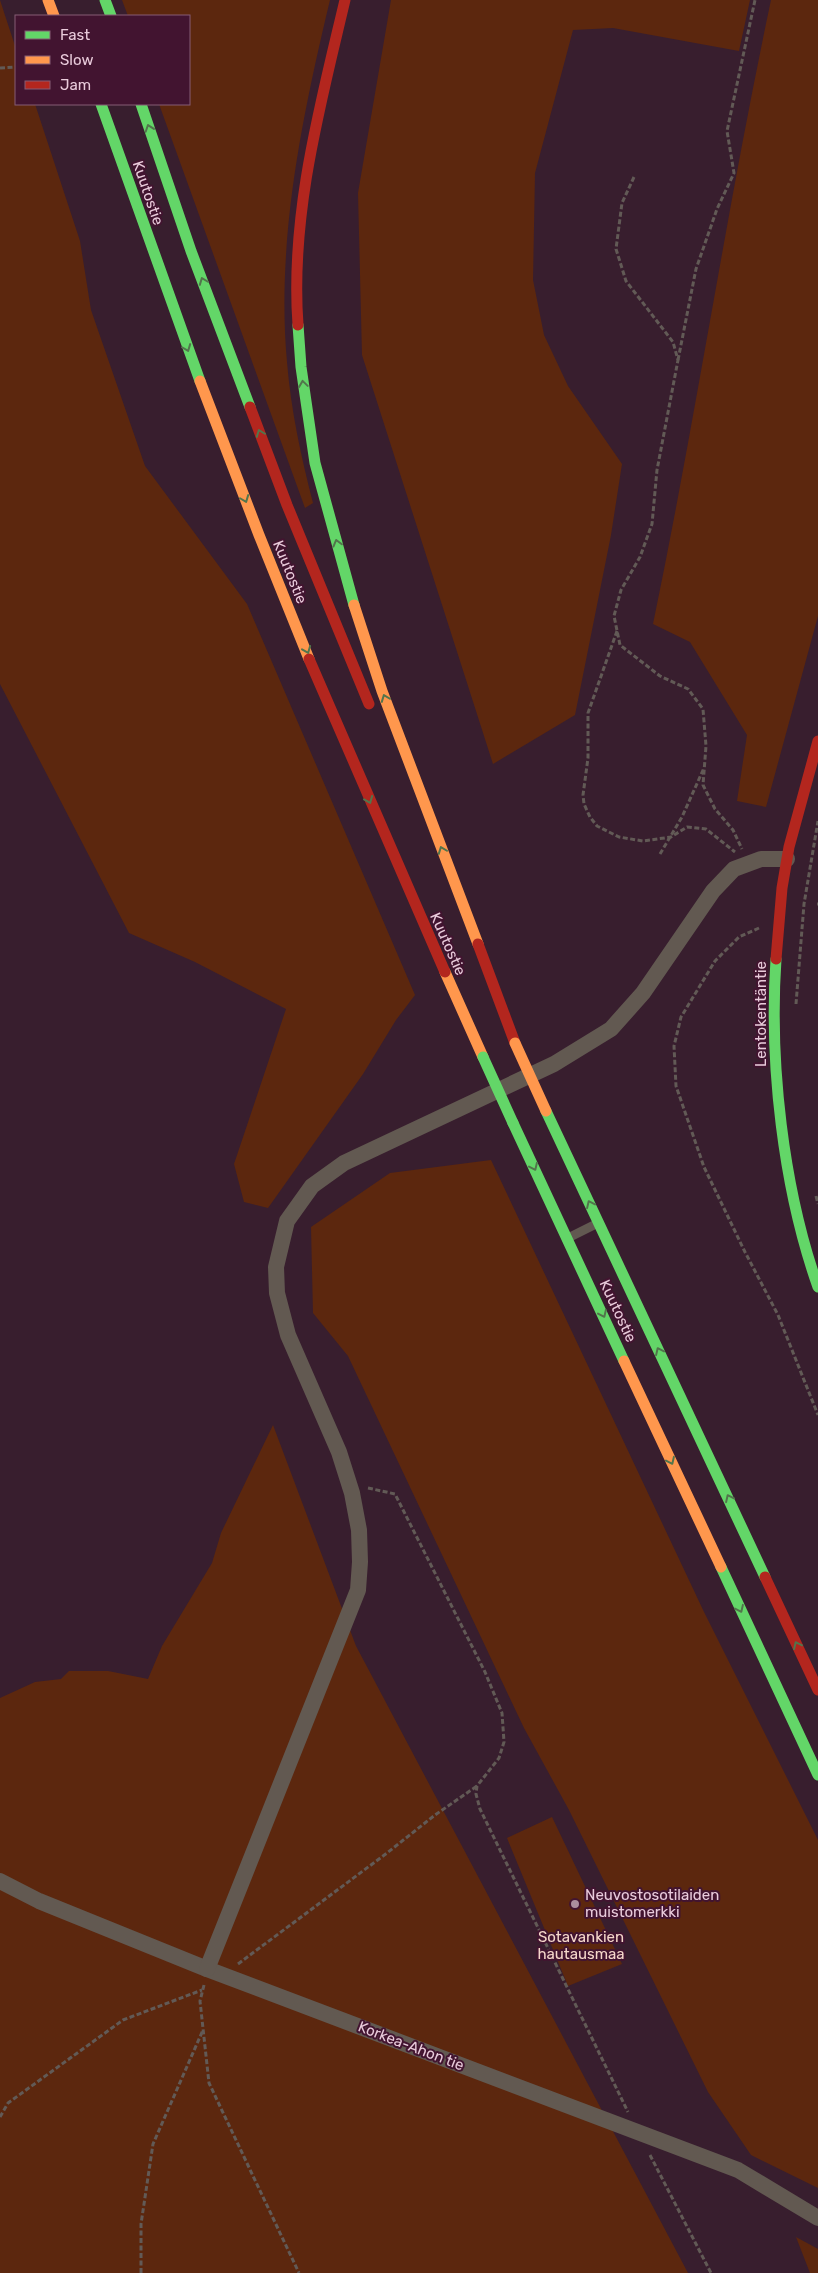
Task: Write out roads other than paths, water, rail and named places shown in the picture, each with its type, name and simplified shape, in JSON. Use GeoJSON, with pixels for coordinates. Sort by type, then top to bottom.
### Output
{"type":"FeatureCollection","features":[{"type":"Feature","properties":{"kind":"main road"},"geometry":{"type":"LineString","coordinates":[[48,0],[54,15]]}},
{"type":"Feature","properties":{"kind":"main road"},"geometry":{"type":"LineString","coordinates":[[105,0],[110,15]]}},
{"type":"Feature","properties":{"kind":"main road"},"geometry":{"type":"LineString","coordinates":[[345,0],[315,129],[300,220],[297,311],[301,366],[315,463],[356,612],[382,691],[515,1043]]}},
{"type":"Feature","properties":{"kind":"main road"},"geometry":{"type":"LineString","coordinates":[[89,105],[178,324]]}},
{"type":"Feature","properties":{"kind":"main road","name":"Kuutostie"},"geometry":{"type":"LineString","coordinates":[[101,105],[178,324],[259,536],[391,855],[513,1123],[818,1775]]}},
{"type":"Feature","properties":{"kind":"main road","name":"Kuutostie"},"geometry":{"type":"LineString","coordinates":[[141,105],[191,251],[286,505],[374,716]]}},
{"type":"Feature","properties":{"kind":"main road","name":"Lentokentäntie"},"geometry":{"type":"LineString","coordinates":[[818,741],[787,859],[775,955],[774,1015],[776,1076],[784,1143],[797,1215],[810,1265],[818,1287]]}},
{"type":"Feature","properties":{"kind":"main road","name":"Kuutostie"},"geometry":{"type":"LineString","coordinates":[[417,816],[546,1111],[818,1690]]}},
{"type":"Feature","properties":{"kind":"street"},"geometry":{"type":"LineString","coordinates":[[207,1969],[358,1590],[360,1562],[359,1530],[352,1493],[339,1452],[288,1334],[277,1294],[276,1267],[287,1221],[312,1186],[344,1163],[554,1064],[611,1029],[626,1015],[662,968],[713,891],[734,869],[749,862],[762,859],[787,859]]}},
{"type":"Feature","properties":{"kind":"street","name":"Korkea-Ahon tie"},"geometry":{"type":"LineString","coordinates":[[0,1881],[39,1901],[207,1969],[738,2170],[818,2218]]}},
{"type":"Feature","properties":{"kind":"lane"},"geometry":{"type":"LineString","coordinates":[[567,1238],[599,1223]]}},
{"type":"Feature","properties":{"kind":"place","name":"Neuvostosotilaiden muistomerkki"},"geometry":{"type":"Point","coordinates":[575,1904]}},
{"type":"Feature","properties":{"kind":"park label","name":"Sotavankien hautausmaa"},"geometry":{"type":"Point","coordinates":[581,1946]}}]}
